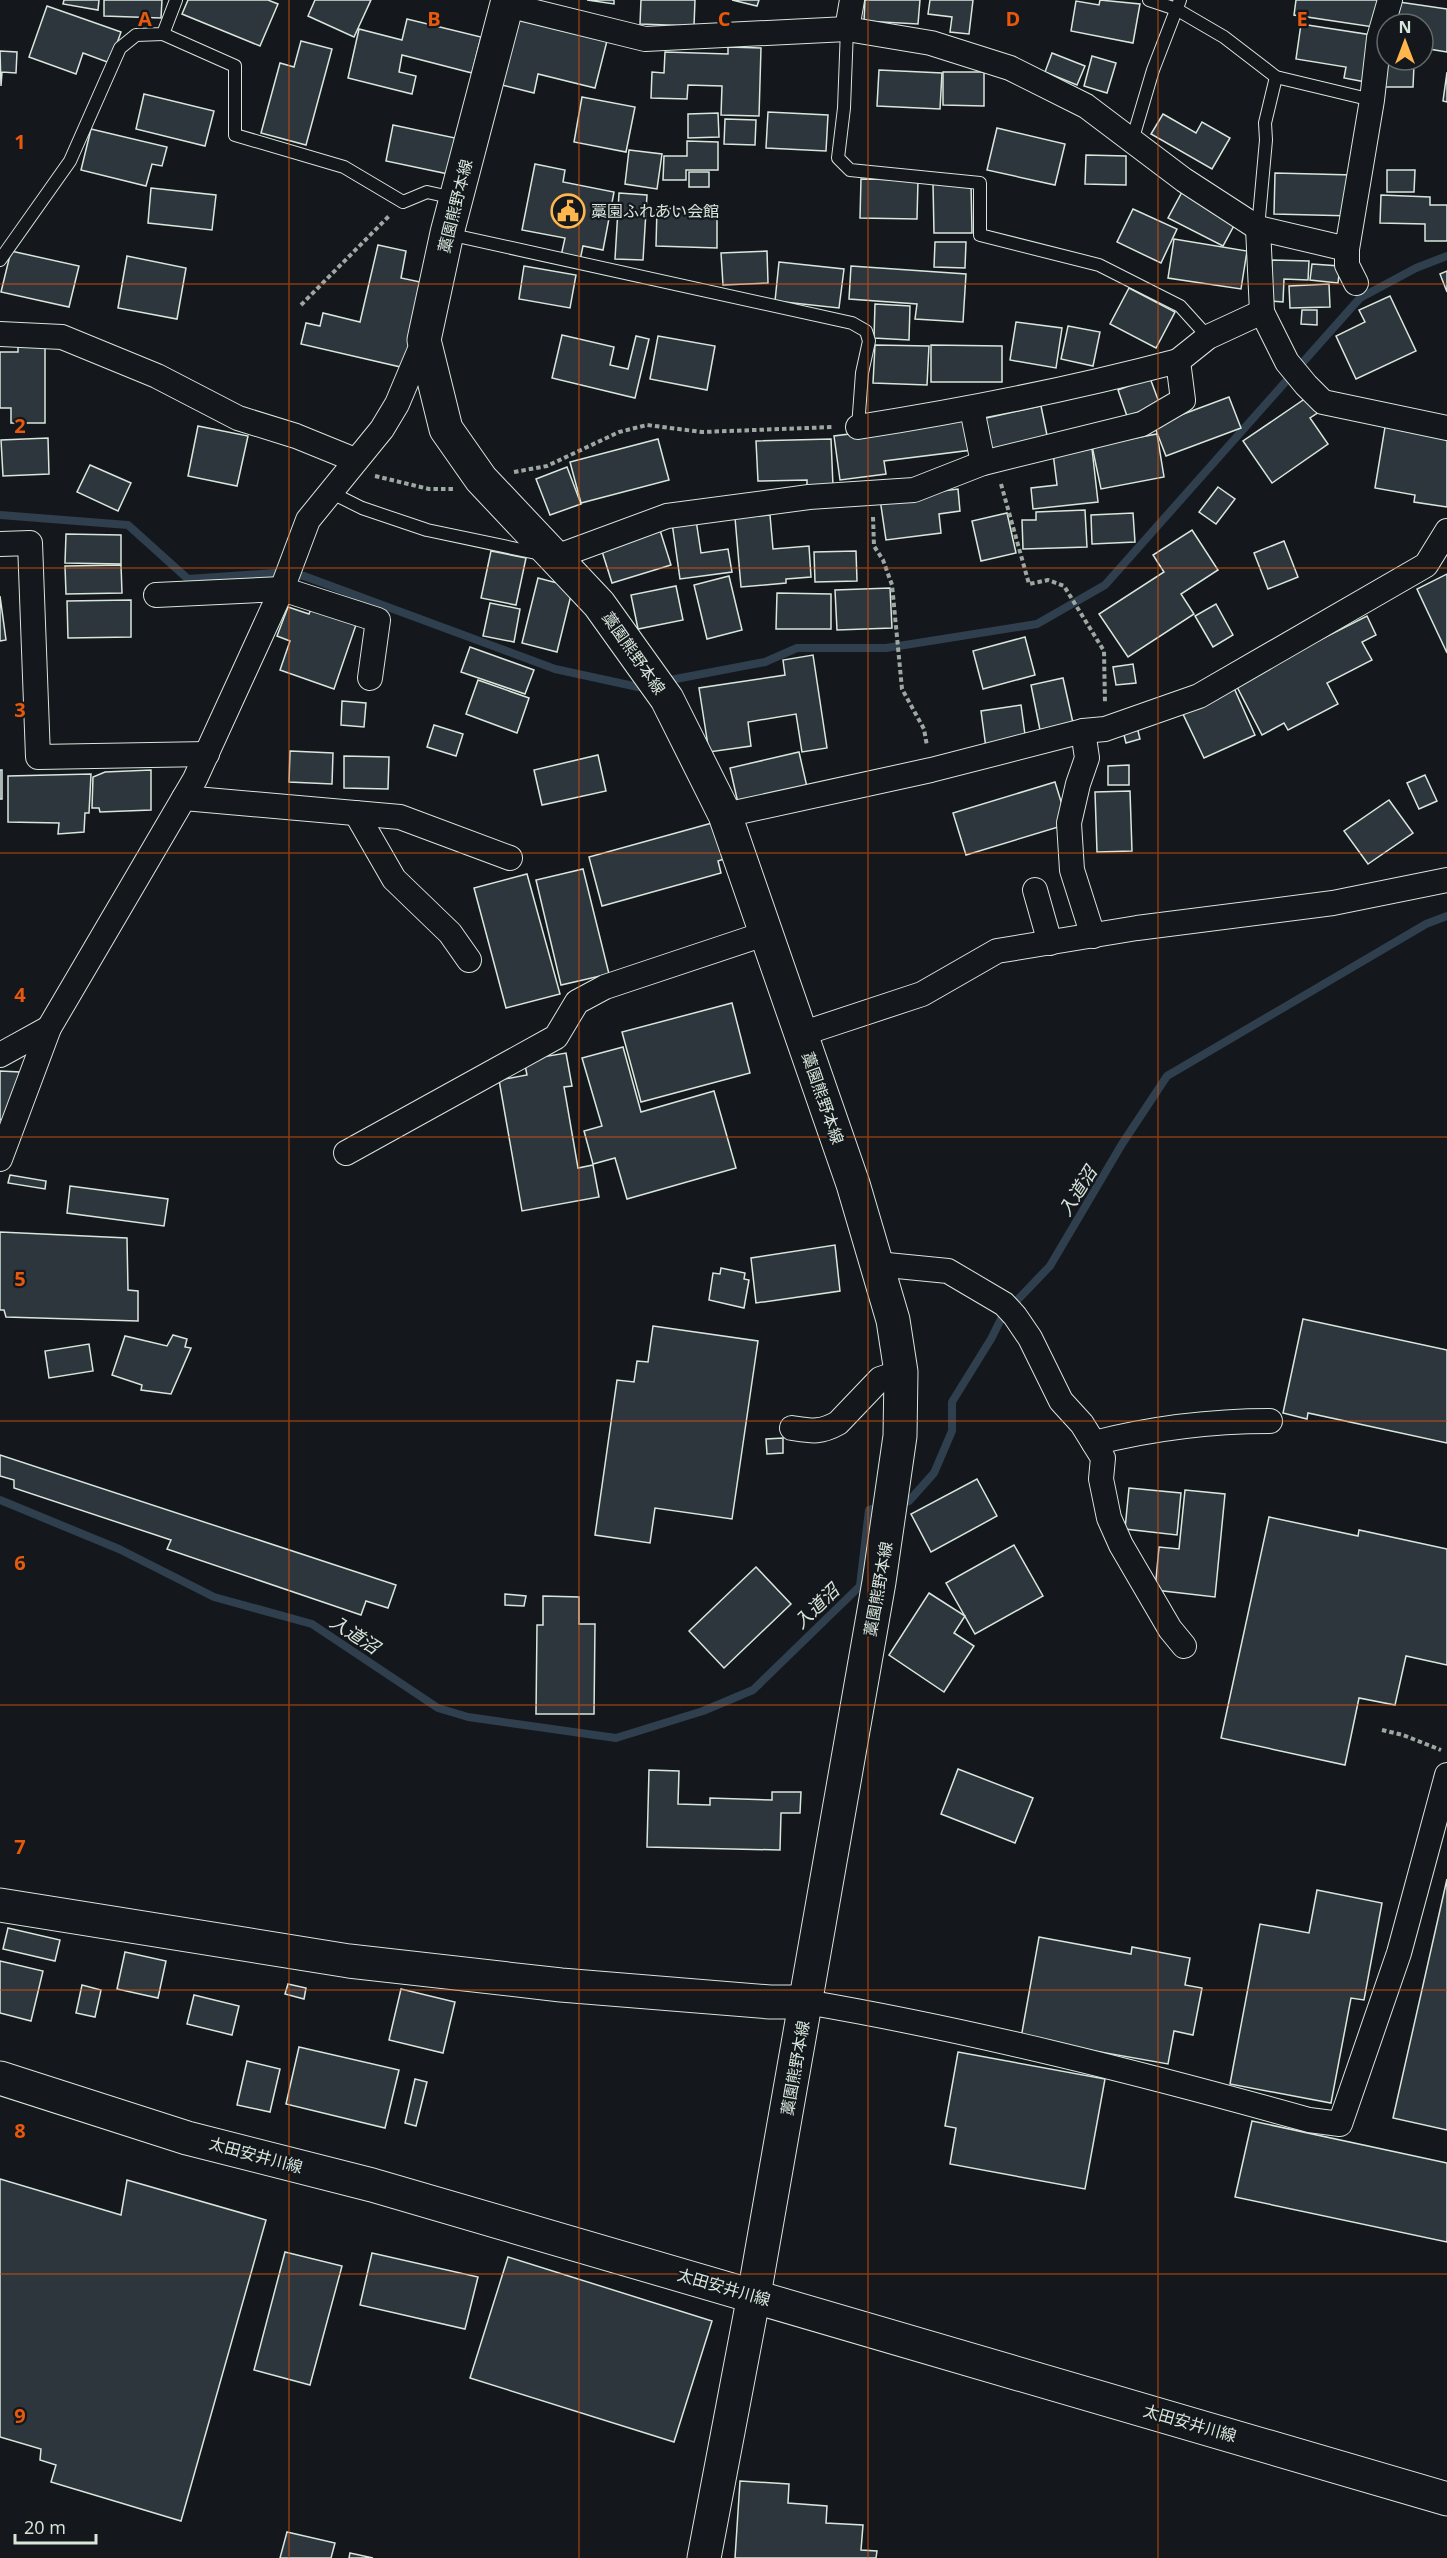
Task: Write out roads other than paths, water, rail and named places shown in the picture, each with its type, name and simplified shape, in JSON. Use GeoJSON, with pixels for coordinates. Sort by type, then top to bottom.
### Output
{"type":"FeatureCollection","features":[{"type":"Feature","properties":{"kind":"main road","name":"藁園熊野本線"},"geometry":{"type":"LineString","coordinates":[[508,2],[447,233],[424,340],[446,429],[481,479],[599,604],[667,699],[726,815],[853,1184],[893,1320],[901,1372],[900,1436],[891,1507],[754,2295],[704,2558]]}},
{"type":"Feature","properties":{"kind":"main road"},"geometry":{"type":"LineString","coordinates":[[0,1905],[349,1961],[561,1986],[770,2002],[806,2002]]}},
{"type":"Feature","properties":{"kind":"main road","name":"太田安井川線"},"geometry":{"type":"LineString","coordinates":[[0,2078],[187,2138],[372,2185],[1447,2499]]}},
{"type":"Feature","properties":{"kind":"street"},"geometry":{"type":"LineString","coordinates":[[847,29],[852,0]]}},
{"type":"Feature","properties":{"kind":"street"},"geometry":{"type":"LineString","coordinates":[[1356,283],[1347,265],[1347,249],[1372,100],[1379,38],[1390,0]]}},
{"type":"Feature","properties":{"kind":"street"},"geometry":{"type":"LineString","coordinates":[[508,2],[645,39],[847,29],[931,43],[1010,68],[1086,106],[1184,180],[1258,228],[1347,249]]}},
{"type":"Feature","properties":{"kind":"street"},"geometry":{"type":"LineString","coordinates":[[1258,228],[1262,312],[1287,362],[1306,385],[1323,402],[1447,428]]}},
{"type":"Feature","properties":{"kind":"street"},"geometry":{"type":"LineString","coordinates":[[858,427],[972,409],[1094,383],[1178,361],[1208,336],[1262,312]]}},
{"type":"Feature","properties":{"kind":"street"},"geometry":{"type":"LineString","coordinates":[[0,334],[62,337],[157,376],[237,418],[296,436],[355,460]]}},
{"type":"Feature","properties":{"kind":"street"},"geometry":{"type":"LineString","coordinates":[[0,1159],[49,1028],[184,798],[207,754],[282,589],[308,520],[382,429],[397,404],[424,340]]}},
{"type":"Feature","properties":{"kind":"street"},"geometry":{"type":"LineString","coordinates":[[556,557],[667,516],[809,497],[914,490],[989,462],[1142,424],[1183,400],[1178,361]]}},
{"type":"Feature","properties":{"kind":"street"},"geometry":{"type":"LineString","coordinates":[[972,409],[989,462]]}},
{"type":"Feature","properties":{"kind":"street"},"geometry":{"type":"LineString","coordinates":[[726,815],[931,771],[1094,730],[1199,696],[1426,565],[1447,531]]}},
{"type":"Feature","properties":{"kind":"street"},"geometry":{"type":"LineString","coordinates":[[0,543],[30,543],[38,758],[207,754]]}},
{"type":"Feature","properties":{"kind":"street"},"geometry":{"type":"LineString","coordinates":[[156,595],[282,589],[378,620],[370,678]]}},
{"type":"Feature","properties":{"kind":"street"},"geometry":{"type":"LineString","coordinates":[[1093,936],[1072,870],[1069,823],[1094,730]]}},
{"type":"Feature","properties":{"kind":"street"},"geometry":{"type":"LineString","coordinates":[[184,798],[400,817],[510,858]]}},
{"type":"Feature","properties":{"kind":"street"},"geometry":{"type":"LineString","coordinates":[[356,813],[394,879],[450,933],[469,960]]}},
{"type":"Feature","properties":{"kind":"street"},"geometry":{"type":"LineString","coordinates":[[801,1034],[922,994],[997,951],[1333,903],[1447,880]]}},
{"type":"Feature","properties":{"kind":"street"},"geometry":{"type":"LineString","coordinates":[[1035,890],[1050,943]]}},
{"type":"Feature","properties":{"kind":"street"},"geometry":{"type":"LineString","coordinates":[[346,1153],[556,1037],[577,1002],[605,987],[767,933]]}},
{"type":"Feature","properties":{"kind":"street"},"geometry":{"type":"LineString","coordinates":[[0,1055],[49,1028]]}},
{"type":"Feature","properties":{"kind":"street"},"geometry":{"type":"LineString","coordinates":[[878,1264],[948,1271],[1010,1310],[1030,1338],[1061,1401],[1082,1424],[1103,1458],[1101,1479],[1109,1518],[1121,1545],[1170,1629],[1184,1646]]}},
{"type":"Feature","properties":{"kind":"street"},"geometry":{"type":"LineString","coordinates":[[792,1428],[818,1431],[838,1423],[880,1379],[901,1372]]}},
{"type":"Feature","properties":{"kind":"street"},"geometry":{"type":"LineString","coordinates":[[1094,1443],[1172,1426],[1226,1421],[1270,1421]]}},
{"type":"Feature","properties":{"kind":"street"},"geometry":{"type":"LineString","coordinates":[[806,2002],[874,2014],[1064,2057],[1309,2120],[1340,2124],[1399,1953],[1447,1775]]}},
{"type":"Feature","properties":{"kind":"lane"},"geometry":{"type":"LineString","coordinates":[[163,34],[176,0]]}},
{"type":"Feature","properties":{"kind":"lane"},"geometry":{"type":"LineString","coordinates":[[1149,0],[1178,4],[1276,77],[1372,100]]}},
{"type":"Feature","properties":{"kind":"lane"},"geometry":{"type":"LineString","coordinates":[[1132,141],[1153,70],[1178,4]]}},
{"type":"Feature","properties":{"kind":"lane"},"geometry":{"type":"LineString","coordinates":[[847,29],[844,108],[838,158],[850,170],[980,183],[980,235],[1100,265],[1180,306],[1208,336]]}},
{"type":"Feature","properties":{"kind":"lane"},"geometry":{"type":"LineString","coordinates":[[0,260],[70,161],[120,48],[136,35],[163,34],[235,66],[235,135],[345,167],[403,202],[427,192],[456,199]]}},
{"type":"Feature","properties":{"kind":"lane"},"geometry":{"type":"LineString","coordinates":[[1258,228],[1266,140],[1265,123],[1276,77]]}},
{"type":"Feature","properties":{"kind":"lane"},"geometry":{"type":"LineString","coordinates":[[447,233],[852,323],[866,331],[869,340],[862,373],[858,427]]}},
{"type":"Feature","properties":{"kind":"lane"},"geometry":{"type":"LineString","coordinates":[[330,492],[362,508],[428,530],[556,557]]}},
{"type":"Feature","properties":{"kind":"waterway"},"geometry":{"type":"LineString","coordinates":[[665,681],[765,662],[797,648],[886,648],[1037,624],[1105,585],[1360,298],[1416,268],[1447,256]]}},
{"type":"Feature","properties":{"kind":"waterway"},"geometry":{"type":"LineString","coordinates":[[0,515],[128,525],[188,579],[274,573],[304,576],[555,669],[638,687],[646,685]]}},
{"type":"Feature","properties":{"kind":"waterway","name":"入道沼"},"geometry":{"type":"LineString","coordinates":[[897,1504],[909,1501],[934,1473],[952,1431],[952,1402],[1003,1315],[1050,1266],[1122,1144],[1167,1076],[1426,924],[1447,916]]}},
{"type":"Feature","properties":{"kind":"waterway","name":"入道沼"},"geometry":{"type":"LineString","coordinates":[[0,1500],[119,1549],[214,1597],[312,1624],[438,1708],[468,1717],[616,1738],[703,1711],[753,1690],[860,1586],[869,1510],[881,1507]]}},
{"type":"Feature","properties":{"kind":"place","name":"藁園ふれあい会館"},"geometry":{"type":"Point","coordinates":[568,211]}}]}
